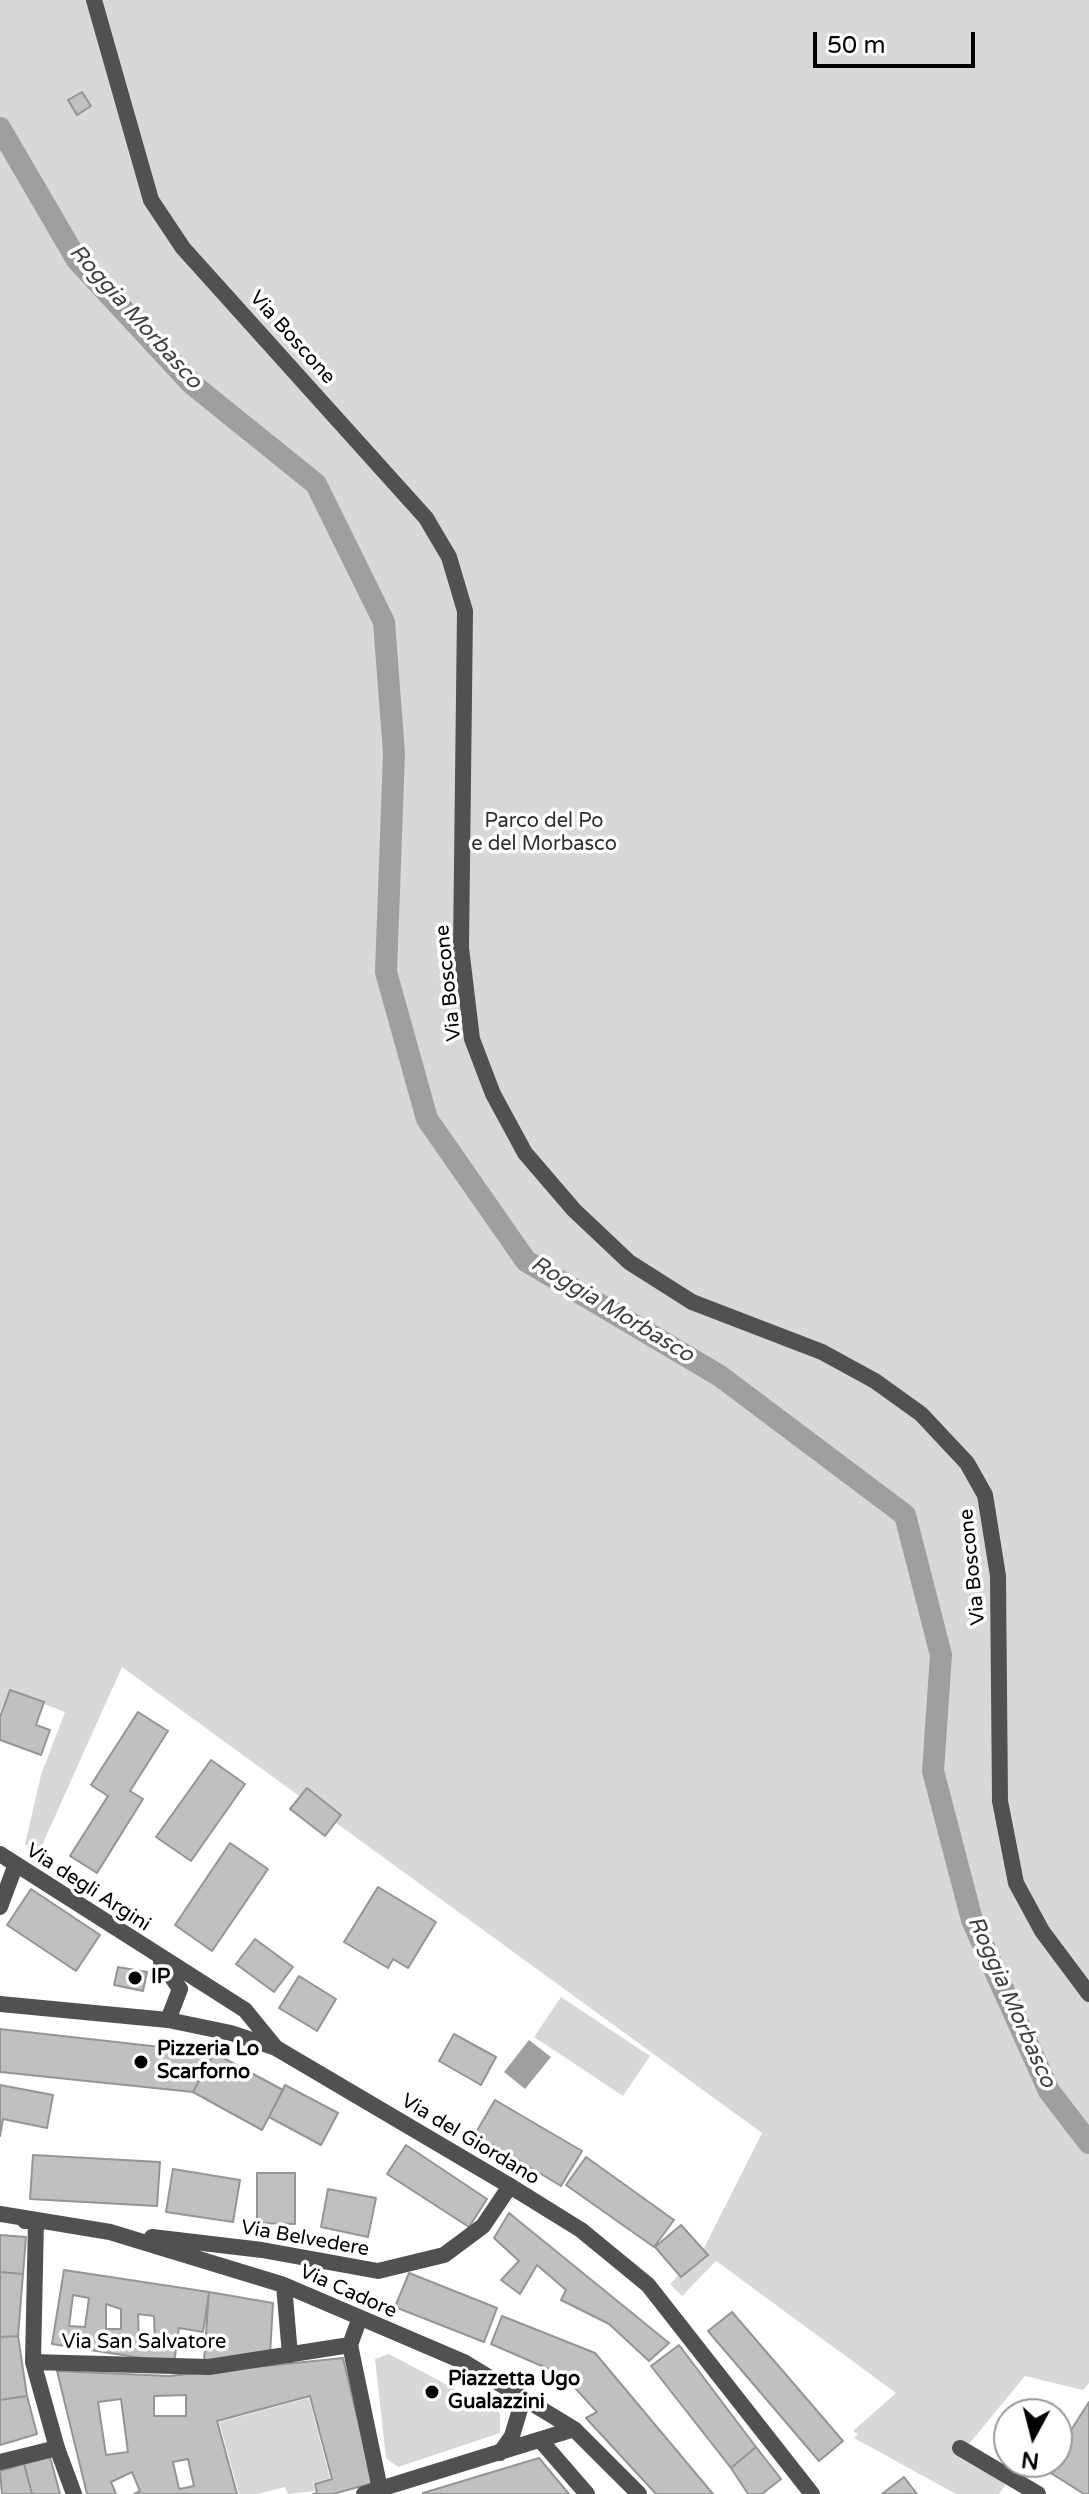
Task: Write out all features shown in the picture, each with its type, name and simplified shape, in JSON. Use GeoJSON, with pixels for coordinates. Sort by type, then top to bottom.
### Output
{"type":"FeatureCollection","features":[{"type":"Feature","properties":{"kind":"street","name":"Via Boscone"},"geometry":{"type":"LineString","coordinates":[[94,0],[151,200],[183,248],[426,518],[449,557],[465,611],[461,948],[472,1039],[493,1094],[525,1153],[574,1210],[629,1262],[692,1302],[822,1352],[875,1381],[921,1414],[967,1463],[985,1495],[998,1576],[1000,1801],[1016,1883],[1042,1931],[1089,1994]]}},
{"type":"Feature","properties":{"kind":"street","name":"Via degli Argini"},"geometry":{"type":"LineString","coordinates":[[0,1854],[154,1955],[245,2010],[276,2048]]}},
{"type":"Feature","properties":{"kind":"street"},"geometry":{"type":"LineString","coordinates":[[0,1907],[16,1864]]}},
{"type":"Feature","properties":{"kind":"street","name":"Via degli Argini"},"geometry":{"type":"LineString","coordinates":[[154,1955],[180,1989],[168,2020]]}},
{"type":"Feature","properties":{"kind":"street","name":"Via del Giordano"},"geometry":{"type":"LineString","coordinates":[[0,2004],[168,2020],[231,2033],[276,2048],[510,2186],[581,2230],[648,2285],[812,2494]]}},
{"type":"Feature","properties":{"kind":"street","name":"Via Belvedere"},"geometry":{"type":"LineString","coordinates":[[110,2232],[262,2250],[378,2271],[444,2255],[483,2226],[510,2186]]}},
{"type":"Feature","properties":{"kind":"street","name":"Via Cadore"},"geometry":{"type":"LineString","coordinates":[[0,2214],[110,2232],[284,2285],[359,2320],[464,2362],[574,2429],[639,2494]]}},
{"type":"Feature","properties":{"kind":"street"},"geometry":{"type":"LineString","coordinates":[[0,2224],[36,2220],[33,2362],[57,2448],[74,2494]]}},
{"type":"Feature","properties":{"kind":"street"},"geometry":{"type":"LineString","coordinates":[[284,2285],[290,2355]]}},
{"type":"Feature","properties":{"kind":"street"},"geometry":{"type":"LineString","coordinates":[[359,2320],[350,2345],[375,2493],[574,2429]]}},
{"type":"Feature","properties":{"kind":"street","name":"Via San Salvatore"},"geometry":{"type":"LineString","coordinates":[[33,2362],[209,2367],[350,2345]]}},
{"type":"Feature","properties":{"kind":"street"},"geometry":{"type":"LineString","coordinates":[[500,2453],[512,2436],[523,2399]]}},
{"type":"Feature","properties":{"kind":"street"},"geometry":{"type":"LineString","coordinates":[[541,2441],[587,2494]]}},
{"type":"Feature","properties":{"kind":"street"},"geometry":{"type":"LineString","coordinates":[[0,2462],[57,2448]]}},
{"type":"Feature","properties":{"kind":"street"},"geometry":{"type":"LineString","coordinates":[[960,2448],[1038,2494]]}},
{"type":"Feature","properties":{"kind":"green space","name":"Parco del Po e del Morbasco"},"geometry":{"type":"Polygon","coordinates":[[[0,0],[1089,0],[1089,2383],[1083,2390],[1025,2376],[1007,2398],[993,2398],[993,2415],[969,2444],[993,2458],[993,2478],[1010,2478],[999,2494],[956,2494],[854,2438],[858,2434],[853,2431],[896,2393],[716,2261],[682,2296],[670,2284],[702,2252],[762,2133],[122,1667],[39,1852],[25,1844],[41,1775],[65,1712],[9,1691],[0,1712],[0,0]]]}},
{"type":"Feature","properties":{"kind":"green space"},"geometry":{"type":"Polygon","coordinates":[[[561,1997],[650,2056],[623,2096],[534,2037],[561,1997]]]}},
{"type":"Feature","properties":{"kind":"green space"},"geometry":{"type":"Polygon","coordinates":[[[389,2354],[500,2413],[500,2433],[398,2467],[386,2458],[375,2359],[389,2354]]]}},
{"type":"Feature","properties":{"kind":"green space"},"geometry":{"type":"Polygon","coordinates":[[[309,2398],[330,2478],[313,2483],[315,2491],[288,2494],[285,2487],[257,2494],[239,2494],[219,2422],[309,2398]]]}},
{"type":"Feature","properties":{"kind":"shaded area"},"geometry":{"type":"Polygon","coordinates":[[[529,2040],[551,2057],[525,2089],[504,2072],[529,2040]]]}},
{"type":"Feature","properties":{"kind":"building"},"geometry":{"type":"Polygon","coordinates":[[[82,92],[91,106],[77,115],[68,100],[82,92]]]}},
{"type":"Feature","properties":{"kind":"building"},"geometry":{"type":"Polygon","coordinates":[[[10,1690],[44,1702],[36,1725],[50,1730],[41,1755],[0,1740],[0,1717],[10,1690]]]}},
{"type":"Feature","properties":{"kind":"building"},"geometry":{"type":"Polygon","coordinates":[[[138,1712],[168,1731],[130,1791],[143,1799],[97,1873],[70,1856],[108,1796],[91,1785],[138,1712]]]}},
{"type":"Feature","properties":{"kind":"building"},"geometry":{"type":"Polygon","coordinates":[[[211,1760],[245,1784],[191,1861],[156,1837],[211,1760]]]}},
{"type":"Feature","properties":{"kind":"building"},"geometry":{"type":"Polygon","coordinates":[[[307,1788],[341,1815],[325,1836],[290,1809],[307,1788]]]}},
{"type":"Feature","properties":{"kind":"building"},"geometry":{"type":"Polygon","coordinates":[[[230,1843],[268,1869],[212,1951],[175,1925],[230,1843]]]}},
{"type":"Feature","properties":{"kind":"building"},"geometry":{"type":"Polygon","coordinates":[[[378,1887],[436,1922],[408,1968],[393,1959],[388,1968],[344,1942],[378,1887]]]}},
{"type":"Feature","properties":{"kind":"building"},"geometry":{"type":"Polygon","coordinates":[[[31,1889],[100,1935],[76,1971],[7,1925],[31,1889]]]}},
{"type":"Feature","properties":{"kind":"building"},"geometry":{"type":"Polygon","coordinates":[[[255,1939],[293,1967],[274,1992],[236,1964],[255,1939]]]}},
{"type":"Feature","properties":{"kind":"building"},"geometry":{"type":"Polygon","coordinates":[[[118,1967],[147,1972],[143,1991],[114,1985],[118,1967]]]}},
{"type":"Feature","properties":{"kind":"building"},"geometry":{"type":"Polygon","coordinates":[[[299,1976],[336,1999],[317,2031],[279,2008],[299,1976]]]}},
{"type":"Feature","properties":{"kind":"building"},"geometry":{"type":"Polygon","coordinates":[[[0,2029],[214,2053],[193,2092],[0,2072],[0,2029]]]}},
{"type":"Feature","properties":{"kind":"building"},"geometry":{"type":"Polygon","coordinates":[[[454,2034],[496,2057],[481,2085],[439,2061],[454,2034]]]}},
{"type":"Feature","properties":{"kind":"building"},"geometry":{"type":"Polygon","coordinates":[[[214,2053],[283,2090],[262,2130],[193,2092],[214,2053]]]}},
{"type":"Feature","properties":{"kind":"building"},"geometry":{"type":"Polygon","coordinates":[[[0,2085],[53,2095],[47,2128],[3,2119],[0,2136],[0,2085]]]}},
{"type":"Feature","properties":{"kind":"building"},"geometry":{"type":"Polygon","coordinates":[[[285,2085],[338,2113],[321,2145],[269,2117],[285,2085]]]}},
{"type":"Feature","properties":{"kind":"building"},"geometry":{"type":"Polygon","coordinates":[[[495,2100],[582,2151],[561,2186],[475,2134],[495,2100]]]}},
{"type":"Feature","properties":{"kind":"building"},"geometry":{"type":"Polygon","coordinates":[[[406,2145],[487,2199],[469,2227],[387,2174],[406,2145]]]}},
{"type":"Feature","properties":{"kind":"building"},"geometry":{"type":"Polygon","coordinates":[[[33,2155],[160,2162],[157,2206],[30,2199],[33,2155]]]}},
{"type":"Feature","properties":{"kind":"building"},"geometry":{"type":"Polygon","coordinates":[[[586,2157],[674,2220],[654,2247],[566,2185],[586,2157]]]}},
{"type":"Feature","properties":{"kind":"building"},"geometry":{"type":"Polygon","coordinates":[[[173,2169],[240,2180],[233,2222],[166,2212],[173,2169]]]}},
{"type":"Feature","properties":{"kind":"building"},"geometry":{"type":"Polygon","coordinates":[[[257,2173],[295,2173],[295,2224],[257,2223],[257,2173]]]}},
{"type":"Feature","properties":{"kind":"building"},"geometry":{"type":"Polygon","coordinates":[[[328,2189],[376,2198],[368,2237],[321,2227],[328,2189]]]}},
{"type":"Feature","properties":{"kind":"building"},"geometry":{"type":"Polygon","coordinates":[[[509,2213],[669,2343],[649,2361],[609,2324],[561,2300],[566,2290],[537,2265],[520,2294],[501,2280],[519,2261],[494,2238],[509,2213]]]}},
{"type":"Feature","properties":{"kind":"building"},"geometry":{"type":"Polygon","coordinates":[[[681,2225],[708,2255],[681,2277],[655,2247],[681,2225]]]}},
{"type":"Feature","properties":{"kind":"building"},"geometry":{"type":"Polygon","coordinates":[[[0,2235],[26,2237],[23,2274],[0,2272],[0,2235]]]}},
{"type":"Feature","properties":{"kind":"building"},"geometry":{"type":"Polygon","coordinates":[[[64,2270],[209,2292],[203,2332],[179,2328],[174,2363],[52,2344],[64,2270]],[[73,2295],[69,2326],[85,2327],[89,2298],[73,2295]],[[106,2304],[106,2329],[121,2329],[121,2309],[106,2304]],[[138,2314],[139,2340],[155,2341],[154,2316],[138,2314]]]}},
{"type":"Feature","properties":{"kind":"building"},"geometry":{"type":"Polygon","coordinates":[[[0,2272],[23,2274],[18,2336],[0,2337],[0,2272]]]}},
{"type":"Feature","properties":{"kind":"building"},"geometry":{"type":"Polygon","coordinates":[[[409,2273],[497,2308],[484,2342],[395,2307],[409,2273]]]}},
{"type":"Feature","properties":{"kind":"building"},"geometry":{"type":"Polygon","coordinates":[[[209,2292],[273,2303],[270,2355],[204,2360],[209,2292]]]}},
{"type":"Feature","properties":{"kind":"building"},"geometry":{"type":"Polygon","coordinates":[[[732,2312],[843,2441],[819,2461],[708,2331],[732,2312]]]}},
{"type":"Feature","properties":{"kind":"building"},"geometry":{"type":"Polygon","coordinates":[[[502,2316],[595,2353],[713,2494],[656,2494],[586,2418],[597,2412],[575,2388],[579,2382],[491,2344],[502,2316]]]}},
{"type":"Feature","properties":{"kind":"building"},"geometry":{"type":"Polygon","coordinates":[[[18,2336],[27,2396],[0,2400],[0,2337],[18,2336]]]}},
{"type":"Feature","properties":{"kind":"building"},"geometry":{"type":"Polygon","coordinates":[[[679,2345],[756,2447],[731,2468],[651,2366],[679,2345]]]}},
{"type":"Feature","properties":{"kind":"building"},"geometry":{"type":"Polygon","coordinates":[[[343,2358],[373,2483],[333,2494],[313,2494],[317,2493],[315,2484],[332,2479],[310,2396],[217,2421],[237,2494],[134,2494],[140,2491],[132,2472],[111,2482],[116,2494],[87,2494],[57,2371],[169,2376],[343,2358]],[[186,2395],[154,2396],[154,2416],[186,2416],[186,2395]],[[121,2399],[98,2402],[106,2455],[128,2452],[121,2399]],[[188,2459],[173,2462],[179,2489],[194,2486],[188,2459]]]}},
{"type":"Feature","properties":{"kind":"building"},"geometry":{"type":"Polygon","coordinates":[[[27,2396],[37,2434],[0,2445],[0,2400],[27,2396]]]}},
{"type":"Feature","properties":{"kind":"building"},"geometry":{"type":"Polygon","coordinates":[[[1089,2402],[1089,2494],[1059,2478],[1073,2478],[1073,2427],[1089,2402]]]}},
{"type":"Feature","properties":{"kind":"building"},"geometry":{"type":"Polygon","coordinates":[[[756,2447],[781,2479],[762,2494],[748,2494],[731,2468],[756,2447]]]}},
{"type":"Feature","properties":{"kind":"building"},"geometry":{"type":"Polygon","coordinates":[[[50,2457],[60,2494],[32,2494],[24,2464],[50,2457]]]}},
{"type":"Feature","properties":{"kind":"building"},"geometry":{"type":"Polygon","coordinates":[[[539,2458],[569,2494],[423,2494],[423,2493],[539,2458]]]}},
{"type":"Feature","properties":{"kind":"building"},"geometry":{"type":"Polygon","coordinates":[[[24,2464],[32,2494],[2,2494],[0,2471],[24,2464]]]}},
{"type":"Feature","properties":{"kind":"building"},"geometry":{"type":"Polygon","coordinates":[[[904,2477],[917,2494],[882,2494],[904,2477]]]}},
{"type":"Feature","properties":{"kind":"waterway","name":"Roggia Morbasco"},"geometry":{"type":"LineString","coordinates":[[0,128],[77,260],[192,384],[316,484],[384,622],[394,753],[386,972],[427,1119],[526,1261],[720,1376],[905,1515],[941,1655],[933,1771],[972,1920],[1049,2091],[1089,2143]]}},
{"type":"Feature","properties":{"kind":"place","name":"IP"},"geometry":{"type":"Point","coordinates":[135,1978]}},
{"type":"Feature","properties":{"kind":"place","name":"Pizzeria Lo Scarforno"},"geometry":{"type":"Point","coordinates":[141,2062]}},
{"type":"Feature","properties":{"kind":"place","name":"Piazzetta Ugo Gualazzini"},"geometry":{"type":"Point","coordinates":[432,2392]}}]}
